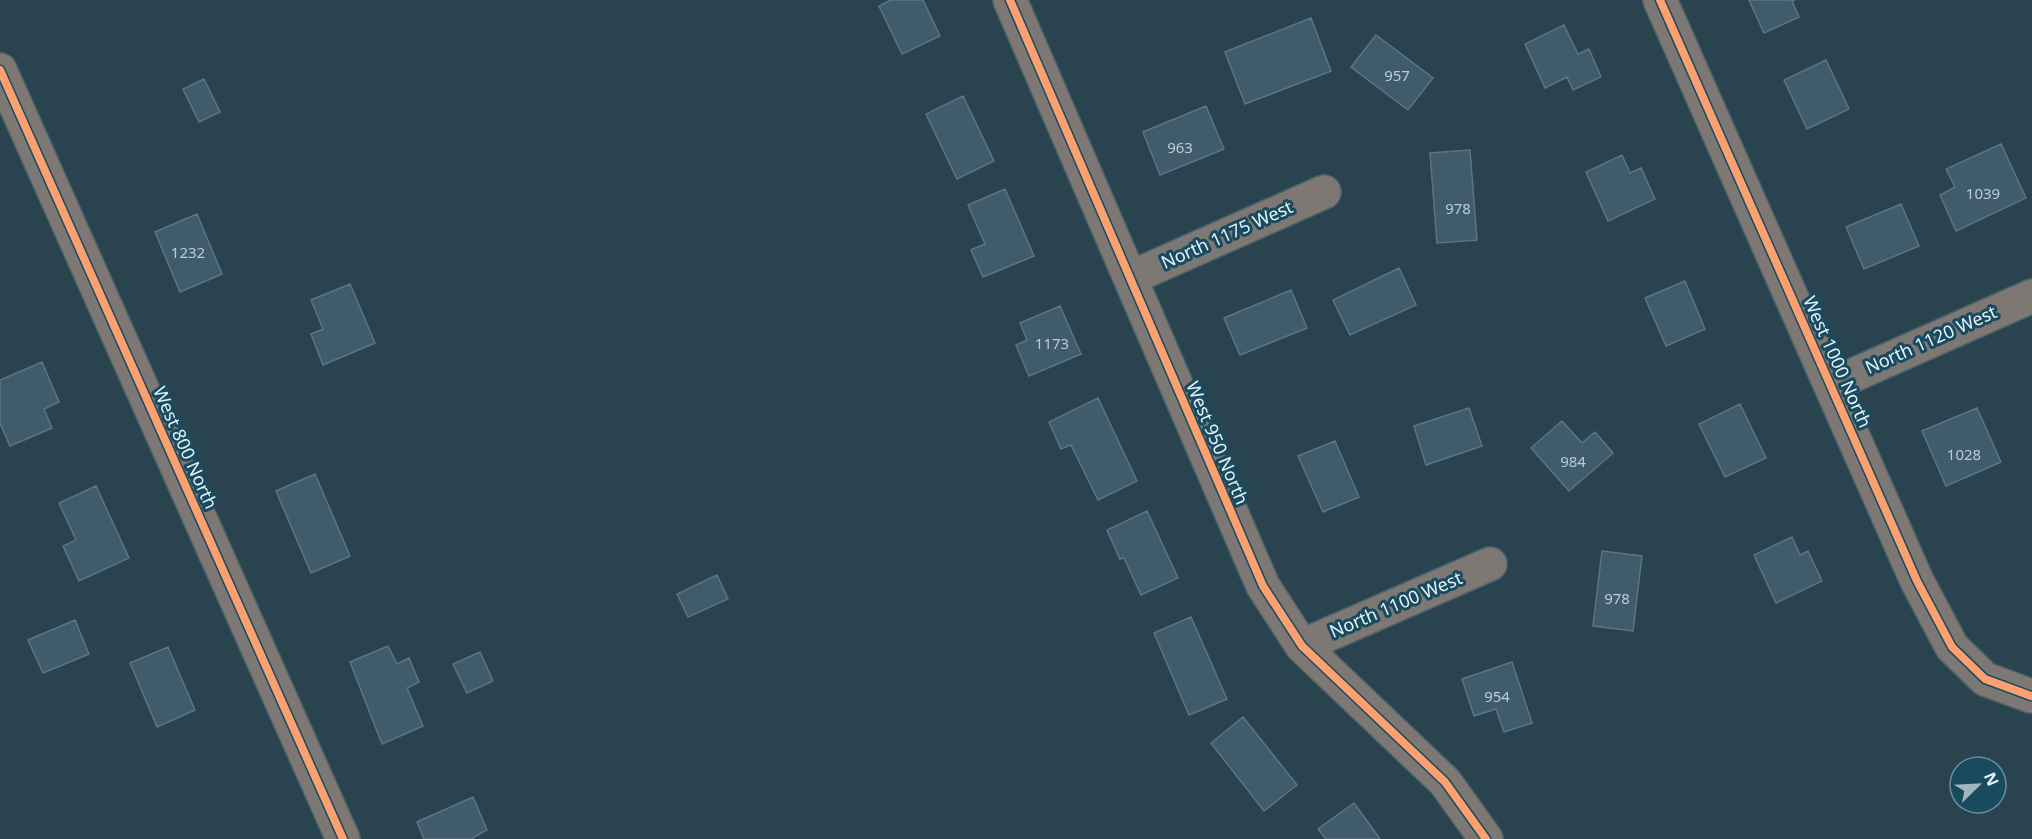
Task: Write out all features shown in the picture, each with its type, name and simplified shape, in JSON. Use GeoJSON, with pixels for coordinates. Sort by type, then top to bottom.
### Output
{"type":"FeatureCollection","features":[{"type":"Feature","properties":{"kind":"street","name":"West 950 North"},"geometry":{"type":"LineString","coordinates":[[1010,0],[1263,586],[1302,646],[1445,783],[1486,839]]}},
{"type":"Feature","properties":{"kind":"street","name":"West 1000 North"},"geometry":{"type":"LineString","coordinates":[[1660,0],[1917,581],[1952,647],[1985,679],[2031,696]]}},
{"type":"Feature","properties":{"kind":"street","name":"West 800 North"},"geometry":{"type":"LineString","coordinates":[[0,70],[343,839]]}},
{"type":"Feature","properties":{"kind":"street","name":"North 1175 West"},"geometry":{"type":"LineString","coordinates":[[1130,278],[1324,192]]}},
{"type":"Feature","properties":{"kind":"street","name":"North 1120 West"},"geometry":{"type":"LineString","coordinates":[[1831,385],[2032,296]]}},
{"type":"Feature","properties":{"kind":"street","name":"North 1100 West"},"geometry":{"type":"LineString","coordinates":[[1302,646],[1490,564]]}},
{"type":"Feature","properties":{"kind":"building"},"geometry":{"type":"Polygon","coordinates":[[[891,0],[923,0],[940,36],[902,54],[879,6],[891,0]]]}},
{"type":"Feature","properties":{"kind":"building"},"geometry":{"type":"Polygon","coordinates":[[[1749,0],[1795,0],[1792,1],[1799,17],[1764,33],[1749,0]]]}},
{"type":"Feature","properties":{"kind":"building"},"geometry":{"type":"Polygon","coordinates":[[[1311,18],[1331,71],[1245,104],[1225,52],[1311,18]]]}},
{"type":"Feature","properties":{"kind":"building"},"geometry":{"type":"Polygon","coordinates":[[[1564,25],[1578,54],[1589,49],[1601,77],[1573,90],[1567,77],[1545,88],[1525,44],[1564,25]]]}},
{"type":"Feature","properties":{"kind":"building"},"geometry":{"type":"Polygon","coordinates":[[[1376,35],[1433,78],[1408,110],[1351,67],[1376,35]]]}},
{"type":"Feature","properties":{"kind":"building"},"geometry":{"type":"Polygon","coordinates":[[[1826,60],[1849,109],[1807,129],[1784,80],[1826,60]]]}},
{"type":"Feature","properties":{"kind":"building"},"geometry":{"type":"Polygon","coordinates":[[[204,79],[220,112],[199,122],[183,89],[204,79]]]}},
{"type":"Feature","properties":{"kind":"building"},"geometry":{"type":"Polygon","coordinates":[[[963,96],[994,161],[957,179],[926,114],[963,96]]]}},
{"type":"Feature","properties":{"kind":"building"},"geometry":{"type":"Polygon","coordinates":[[[1206,106],[1224,149],[1160,175],[1143,132],[1206,106]]]}},
{"type":"Feature","properties":{"kind":"building"},"geometry":{"type":"Polygon","coordinates":[[[2001,144],[2026,198],[1956,231],[1940,195],[1955,187],[1946,169],[2001,144]]]}},
{"type":"Feature","properties":{"kind":"building"},"geometry":{"type":"Polygon","coordinates":[[[1470,150],[1477,240],[1437,243],[1430,153],[1470,150]]]}},
{"type":"Feature","properties":{"kind":"building"},"geometry":{"type":"Polygon","coordinates":[[[1622,155],[1630,173],[1641,168],[1655,199],[1608,221],[1586,172],[1622,155]]]}},
{"type":"Feature","properties":{"kind":"building"},"geometry":{"type":"Polygon","coordinates":[[[1005,189],[1034,256],[983,277],[971,250],[985,244],[968,205],[1005,189]]]}},
{"type":"Feature","properties":{"kind":"building"},"geometry":{"type":"Polygon","coordinates":[[[1901,204],[1919,246],[1864,269],[1846,227],[1901,204]]]}},
{"type":"Feature","properties":{"kind":"building"},"geometry":{"type":"Polygon","coordinates":[[[197,214],[222,274],[180,292],[155,232],[197,214]]]}},
{"type":"Feature","properties":{"kind":"building"},"geometry":{"type":"Polygon","coordinates":[[[1399,268],[1416,305],[1350,335],[1333,300],[1399,268]]]}},
{"type":"Feature","properties":{"kind":"building"},"geometry":{"type":"Polygon","coordinates":[[[1685,281],[1705,329],[1666,346],[1645,298],[1685,281]]]}},
{"type":"Feature","properties":{"kind":"building"},"geometry":{"type":"Polygon","coordinates":[[[350,284],[375,343],[323,365],[311,334],[323,329],[311,300],[350,284]]]}},
{"type":"Feature","properties":{"kind":"building"},"geometry":{"type":"Polygon","coordinates":[[[1291,290],[1307,328],[1240,355],[1224,318],[1291,290]]]}},
{"type":"Feature","properties":{"kind":"building"},"geometry":{"type":"Polygon","coordinates":[[[1060,306],[1081,354],[1029,376],[1016,345],[1027,340],[1020,323],[1060,306]]]}},
{"type":"Feature","properties":{"kind":"building"},"geometry":{"type":"Polygon","coordinates":[[[42,362],[59,402],[44,409],[52,428],[10,446],[0,423],[0,380],[42,362]]]}},
{"type":"Feature","properties":{"kind":"building"},"geometry":{"type":"Polygon","coordinates":[[[1098,398],[1137,481],[1098,500],[1071,445],[1061,449],[1049,422],[1098,398]]]}},
{"type":"Feature","properties":{"kind":"building"},"geometry":{"type":"Polygon","coordinates":[[[1740,404],[1766,458],[1725,477],[1699,424],[1740,404]]]}},
{"type":"Feature","properties":{"kind":"building"},"geometry":{"type":"Polygon","coordinates":[[[1469,408],[1482,446],[1426,465],[1414,426],[1469,408]]]}},
{"type":"Feature","properties":{"kind":"building"},"geometry":{"type":"Polygon","coordinates":[[[1977,408],[2001,462],[1946,486],[1922,431],[1977,408]]]}},
{"type":"Feature","properties":{"kind":"building"},"geometry":{"type":"Polygon","coordinates":[[[1562,421],[1582,443],[1595,432],[1613,453],[1569,491],[1531,448],[1562,421]]]}},
{"type":"Feature","properties":{"kind":"building"},"geometry":{"type":"Polygon","coordinates":[[[1335,441],[1359,497],[1323,512],[1298,456],[1335,441]]]}},
{"type":"Feature","properties":{"kind":"building"},"geometry":{"type":"Polygon","coordinates":[[[315,474],[350,556],[311,573],[276,491],[315,474]]]}},
{"type":"Feature","properties":{"kind":"building"},"geometry":{"type":"Polygon","coordinates":[[[96,486],[129,558],[79,581],[63,546],[76,540],[59,503],[96,486]]]}},
{"type":"Feature","properties":{"kind":"building"},"geometry":{"type":"Polygon","coordinates":[[[1147,511],[1178,578],[1141,595],[1124,558],[1120,559],[1107,530],[1147,511]]]}},
{"type":"Feature","properties":{"kind":"building"},"geometry":{"type":"Polygon","coordinates":[[[1792,537],[1800,555],[1808,551],[1822,581],[1776,603],[1754,555],[1792,537]]]}},
{"type":"Feature","properties":{"kind":"building"},"geometry":{"type":"Polygon","coordinates":[[[1602,551],[1642,556],[1633,631],[1593,626],[1602,551]]]}},
{"type":"Feature","properties":{"kind":"building"},"geometry":{"type":"Polygon","coordinates":[[[717,575],[728,599],[688,617],[677,594],[717,575]]]}},
{"type":"Feature","properties":{"kind":"building"},"geometry":{"type":"Polygon","coordinates":[[[1191,617],[1227,699],[1189,715],[1154,633],[1191,617]]]}},
{"type":"Feature","properties":{"kind":"building"},"geometry":{"type":"Polygon","coordinates":[[[75,620],[89,654],[43,673],[28,640],[75,620]]]}},
{"type":"Feature","properties":{"kind":"building"},"geometry":{"type":"Polygon","coordinates":[[[388,646],[397,664],[409,658],[419,682],[407,688],[423,726],[382,744],[350,662],[388,646]]]}},
{"type":"Feature","properties":{"kind":"building"},"geometry":{"type":"Polygon","coordinates":[[[168,647],[195,710],[157,727],[130,663],[168,647]]]}},
{"type":"Feature","properties":{"kind":"building"},"geometry":{"type":"Polygon","coordinates":[[[480,652],[493,681],[467,693],[453,664],[480,652]]]}},
{"type":"Feature","properties":{"kind":"building"},"geometry":{"type":"Polygon","coordinates":[[[1512,662],[1532,723],[1504,732],[1496,709],[1474,716],[1462,679],[1512,662]]]}},
{"type":"Feature","properties":{"kind":"building"},"geometry":{"type":"Polygon","coordinates":[[[1243,717],[1297,785],[1264,811],[1211,743],[1243,717]]]}},
{"type":"Feature","properties":{"kind":"building"},"geometry":{"type":"Polygon","coordinates":[[[473,797],[487,830],[471,839],[424,839],[417,822],[473,797]]]}},
{"type":"Feature","properties":{"kind":"building"},"geometry":{"type":"Polygon","coordinates":[[[1354,803],[1380,839],[1326,839],[1318,829],[1354,803]]]}},
{"type":"Feature","properties":{"kind":"cycle path"},"geometry":{"type":"LineString","coordinates":[[1010,0],[1263,586],[1302,646],[1445,782],[1486,839]]}},
{"type":"Feature","properties":{"kind":"cycle path"},"geometry":{"type":"LineString","coordinates":[[1660,0],[1917,581],[1952,647],[1985,679],[2031,696]]}},
{"type":"Feature","properties":{"kind":"cycle path"},"geometry":{"type":"LineString","coordinates":[[0,70],[343,839]]}}]}
